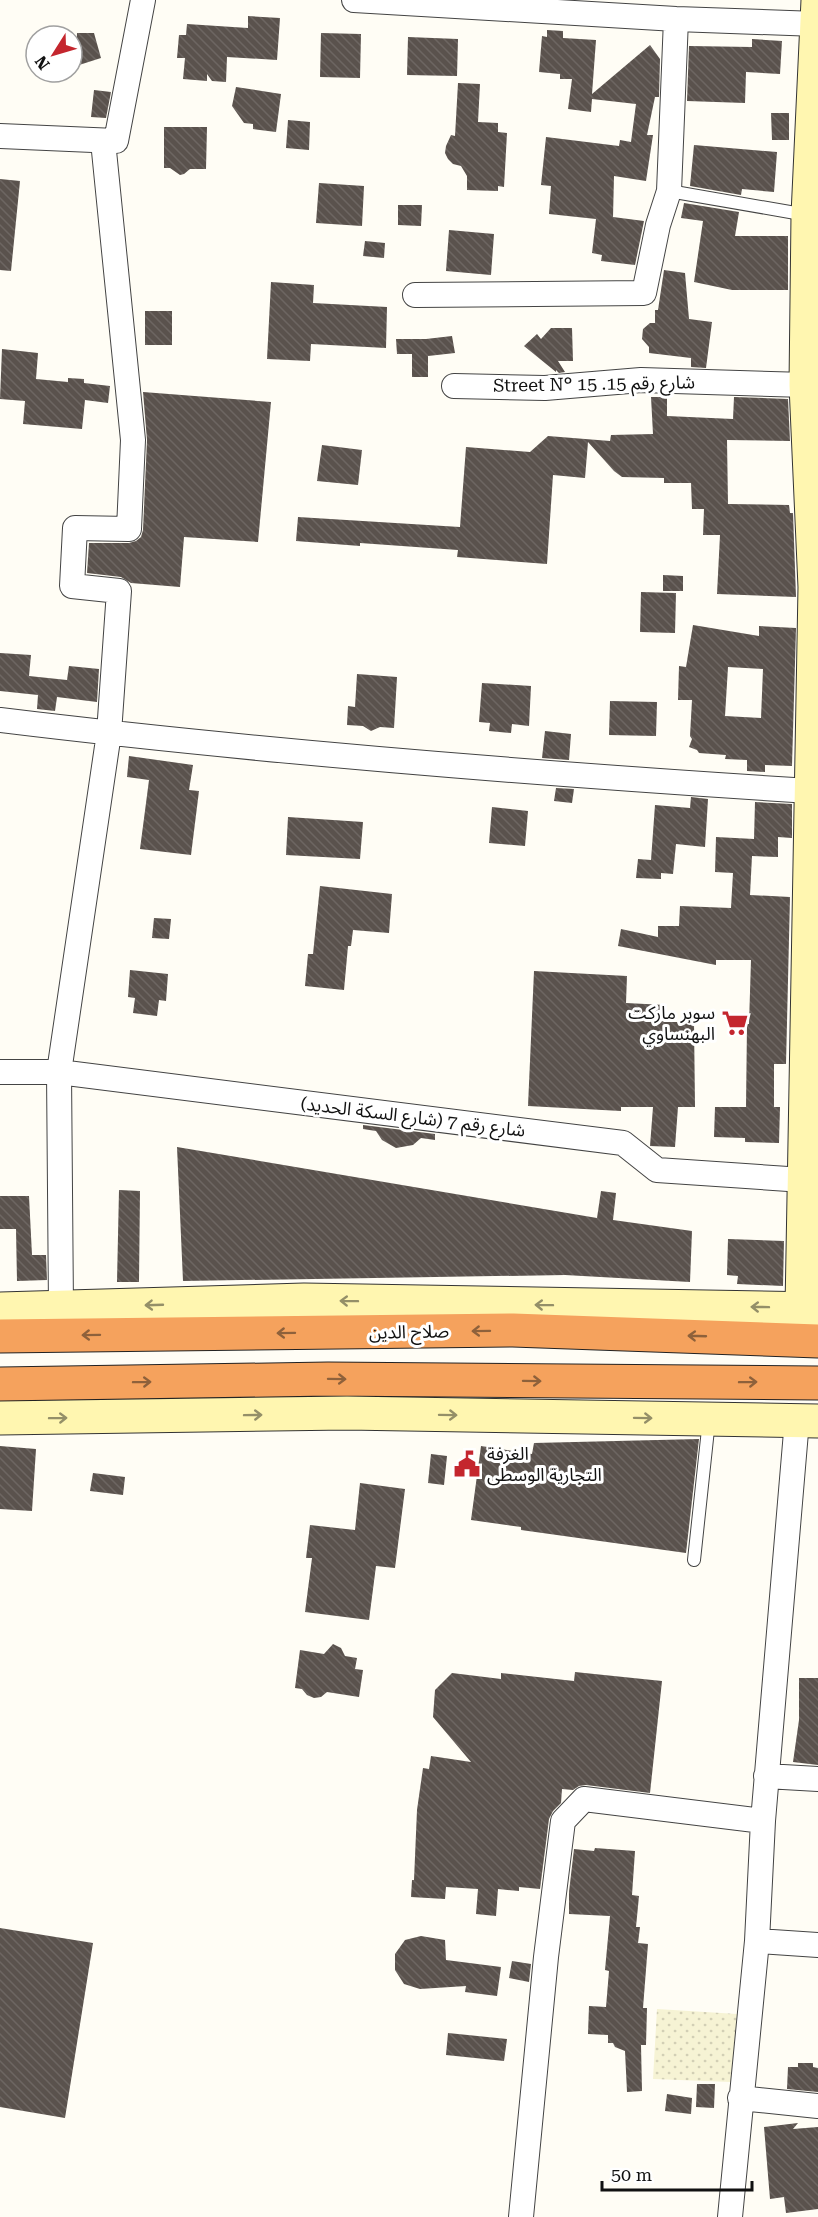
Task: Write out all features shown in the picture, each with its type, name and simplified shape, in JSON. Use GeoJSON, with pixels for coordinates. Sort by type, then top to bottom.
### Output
{"type":"FeatureCollection","features":[{"type":"Feature","properties":{"kind":"highway","name":"صلاح الدين"},"geometry":{"type":"LineString","coordinates":[[0,1336],[513,1330],[593,1319],[818,1341]]}},
{"type":"Feature","properties":{"kind":"highway"},"geometry":{"type":"LineString","coordinates":[[0,1384],[328,1378],[818,1383]]}},
{"type":"Feature","properties":{"kind":"street"},"geometry":{"type":"LineString","coordinates":[[0,136],[116,141],[143,0]]}},
{"type":"Feature","properties":{"kind":"street"},"geometry":{"type":"LineString","coordinates":[[0,1310],[304,1300],[593,1319],[810,1308],[810,791],[815,587],[806,385],[808,215],[817,12],[676,19],[354,0]]}},
{"type":"Feature","properties":{"kind":"street"},"geometry":{"type":"LineString","coordinates":[[415,295],[644,293],[658,225],[669,191],[676,19]]}},
{"type":"Feature","properties":{"kind":"street"},"geometry":{"type":"LineString","coordinates":[[61,1308],[59,1072],[109,733],[120,591],[72,586],[75,528],[129,529],[133,440],[103,141]]}},
{"type":"Feature","properties":{"kind":"street","name":"Street N° 15 .شارع رقم 15"},"geometry":{"type":"LineString","coordinates":[[454,386],[545,388],[641,380],[806,385]]}},
{"type":"Feature","properties":{"kind":"street"},"geometry":{"type":"LineString","coordinates":[[0,720],[109,733],[555,775],[810,791]]}},
{"type":"Feature","properties":{"kind":"street","name":"شارع رقم 7 (شارع السكة الحديد)"},"geometry":{"type":"LineString","coordinates":[[0,1072],[59,1072],[623,1143],[657,1170],[810,1182]]}},
{"type":"Feature","properties":{"kind":"street"},"geometry":{"type":"LineString","coordinates":[[0,1418],[347,1413],[808,1420],[766,1776],[757,1941],[730,2217]]}},
{"type":"Feature","properties":{"kind":"street"},"geometry":{"type":"LineString","coordinates":[[766,1776],[818,1779]]}},
{"type":"Feature","properties":{"kind":"street"},"geometry":{"type":"LineString","coordinates":[[521,2217],[546,1957],[563,1821],[584,1799],[763,1821]]}},
{"type":"Feature","properties":{"kind":"street"},"geometry":{"type":"LineString","coordinates":[[757,1941],[818,1945]]}},
{"type":"Feature","properties":{"kind":"street"},"geometry":{"type":"LineString","coordinates":[[740,2098],[818,2106]]}},
{"type":"Feature","properties":{"kind":"lane"},"geometry":{"type":"LineString","coordinates":[[669,191],[808,215]]}},
{"type":"Feature","properties":{"kind":"lane"},"geometry":{"type":"LineString","coordinates":[[694,1560],[709,1419]]}},
{"type":"Feature","properties":{"kind":"shaded area"},"geometry":{"type":"Polygon","coordinates":[[[657,2009],[737,2014],[731,2082],[653,2079],[657,2009]]]}},
{"type":"Feature","properties":{"kind":"building"},"geometry":{"type":"Polygon","coordinates":[[[248,16],[280,18],[277,60],[227,57],[226,82],[212,81],[207,74],[207,81],[183,79],[185,58],[177,58],[179,35],[186,35],[187,24],[248,28],[248,16]]]}},
{"type":"Feature","properties":{"kind":"building"},"geometry":{"type":"Polygon","coordinates":[[[547,30],[563,31],[563,38],[596,40],[592,94],[650,45],[660,59],[659,97],[655,97],[647,135],[653,135],[646,181],[614,176],[613,217],[644,221],[635,265],[601,261],[602,255],[592,253],[596,219],[549,214],[551,186],[541,185],[546,137],[619,146],[620,140],[631,142],[636,104],[592,99],[591,112],[568,109],[572,79],[560,79],[560,74],[539,72],[542,36],[547,37],[547,30]]]}},
{"type":"Feature","properties":{"kind":"building"},"geometry":{"type":"Polygon","coordinates":[[[84,33],[94,33],[101,58],[84,63],[84,33]]]}},
{"type":"Feature","properties":{"kind":"building"},"geometry":{"type":"Polygon","coordinates":[[[321,33],[361,34],[360,78],[320,77],[321,33]]]}},
{"type":"Feature","properties":{"kind":"building"},"geometry":{"type":"Polygon","coordinates":[[[408,37],[458,39],[457,76],[407,75],[408,37]]]}},
{"type":"Feature","properties":{"kind":"building"},"geometry":{"type":"Polygon","coordinates":[[[752,39],[782,41],[780,74],[746,72],[745,103],[687,101],[689,46],[752,47],[752,39]]]}},
{"type":"Feature","properties":{"kind":"building"},"geometry":{"type":"Polygon","coordinates":[[[458,83],[480,84],[478,122],[498,123],[498,132],[507,133],[504,187],[498,186],[498,191],[467,190],[467,176],[461,166],[453,164],[445,153],[451,135],[455,136],[458,83]]]}},
{"type":"Feature","properties":{"kind":"building"},"geometry":{"type":"Polygon","coordinates":[[[236,87],[281,94],[276,132],[253,129],[253,124],[244,123],[232,106],[236,87]]]}},
{"type":"Feature","properties":{"kind":"building"},"geometry":{"type":"Polygon","coordinates":[[[94,90],[111,92],[106,118],[91,117],[94,90]]]}},
{"type":"Feature","properties":{"kind":"building"},"geometry":{"type":"Polygon","coordinates":[[[771,113],[789,113],[789,140],[772,140],[771,113]]]}},
{"type":"Feature","properties":{"kind":"building"},"geometry":{"type":"Polygon","coordinates":[[[288,120],[310,122],[309,150],[286,148],[288,120]]]}},
{"type":"Feature","properties":{"kind":"building"},"geometry":{"type":"Polygon","coordinates":[[[164,127],[207,127],[206,169],[190,169],[180,175],[170,168],[164,168],[164,127]]]}},
{"type":"Feature","properties":{"kind":"building"},"geometry":{"type":"Polygon","coordinates":[[[694,145],[777,152],[774,192],[742,189],[741,195],[690,186],[694,145]]]}},
{"type":"Feature","properties":{"kind":"building"},"geometry":{"type":"Polygon","coordinates":[[[0,179],[20,181],[11,271],[0,270],[0,179]]]}},
{"type":"Feature","properties":{"kind":"building"},"geometry":{"type":"Polygon","coordinates":[[[319,183],[364,186],[362,226],[316,223],[319,183]]]}},
{"type":"Feature","properties":{"kind":"building"},"geometry":{"type":"Polygon","coordinates":[[[684,203],[739,212],[735,236],[788,236],[788,290],[732,290],[694,282],[703,221],[681,218],[684,203]]]}},
{"type":"Feature","properties":{"kind":"building"},"geometry":{"type":"Polygon","coordinates":[[[398,205],[422,205],[421,226],[398,225],[398,205]]]}},
{"type":"Feature","properties":{"kind":"building"},"geometry":{"type":"Polygon","coordinates":[[[449,230],[494,234],[491,275],[446,271],[449,230]]]}},
{"type":"Feature","properties":{"kind":"building"},"geometry":{"type":"Polygon","coordinates":[[[365,241],[385,243],[384,258],[363,256],[365,241]]]}},
{"type":"Feature","properties":{"kind":"building"},"geometry":{"type":"Polygon","coordinates":[[[664,270],[685,273],[689,319],[712,322],[706,368],[691,367],[691,358],[649,353],[649,347],[642,339],[643,329],[650,323],[655,323],[655,310],[658,310],[664,270]]]}},
{"type":"Feature","properties":{"kind":"building"},"geometry":{"type":"Polygon","coordinates":[[[271,282],[314,285],[313,303],[387,307],[386,348],[311,344],[310,361],[267,359],[271,282]]]}},
{"type":"Feature","properties":{"kind":"building"},"geometry":{"type":"Polygon","coordinates":[[[145,311],[172,311],[172,345],[145,345],[145,311]]]}},
{"type":"Feature","properties":{"kind":"building"},"geometry":{"type":"Polygon","coordinates":[[[551,328],[572,328],[573,361],[558,361],[565,372],[559,373],[556,370],[556,372],[524,346],[537,334],[541,339],[551,328]]]}},
{"type":"Feature","properties":{"kind":"building"},"geometry":{"type":"Polygon","coordinates":[[[452,336],[455,353],[428,356],[428,377],[412,377],[412,354],[397,354],[396,339],[452,336]]]}},
{"type":"Feature","properties":{"kind":"building"},"geometry":{"type":"Polygon","coordinates":[[[2,349],[38,353],[36,379],[68,382],[68,378],[84,379],[84,383],[110,386],[108,403],[85,400],[82,429],[23,424],[25,401],[0,399],[2,349]]]}},
{"type":"Feature","properties":{"kind":"building"},"geometry":{"type":"Polygon","coordinates":[[[143,392],[271,402],[258,542],[184,537],[180,587],[131,583],[121,577],[87,573],[89,543],[129,543],[141,537],[147,440],[143,392]]]}},
{"type":"Feature","properties":{"kind":"building"},"geometry":{"type":"Polygon","coordinates":[[[651,397],[667,397],[667,416],[733,419],[734,397],[788,399],[790,441],[727,440],[728,504],[789,505],[790,513],[793,513],[796,597],[717,594],[720,535],[703,535],[704,509],[692,509],[691,483],[664,483],[664,478],[622,477],[588,442],[585,478],[553,475],[547,564],[457,557],[458,550],[296,541],[298,517],[460,527],[466,447],[530,452],[548,436],[610,441],[611,435],[653,434],[651,397]]]}},
{"type":"Feature","properties":{"kind":"building"},"geometry":{"type":"Polygon","coordinates":[[[322,445],[362,450],[358,485],[317,481],[322,445]]]}},
{"type":"Feature","properties":{"kind":"building"},"geometry":{"type":"Polygon","coordinates":[[[663,575],[683,576],[683,591],[663,591],[663,575]]]}},
{"type":"Feature","properties":{"kind":"building"},"geometry":{"type":"Polygon","coordinates":[[[641,592],[676,593],[675,633],[640,632],[641,592]]]}},
{"type":"Feature","properties":{"kind":"building"},"geometry":{"type":"Polygon","coordinates":[[[693,625],[759,636],[759,626],[796,628],[792,766],[765,765],[765,772],[747,771],[747,760],[725,759],[726,755],[699,753],[689,747],[692,739],[690,736],[692,700],[678,700],[679,666],[686,667],[693,625]],[[728,667],[725,716],[761,718],[763,669],[728,667]]]}},
{"type":"Feature","properties":{"kind":"building"},"geometry":{"type":"Polygon","coordinates":[[[0,653],[31,655],[29,676],[67,680],[69,666],[99,669],[97,702],[57,697],[55,711],[37,709],[38,695],[0,691],[0,653]]]}},
{"type":"Feature","properties":{"kind":"building"},"geometry":{"type":"Polygon","coordinates":[[[357,674],[397,677],[394,728],[380,727],[371,731],[363,726],[347,725],[348,706],[355,707],[357,674]]]}},
{"type":"Feature","properties":{"kind":"building"},"geometry":{"type":"Polygon","coordinates":[[[482,683],[531,686],[529,726],[512,724],[511,733],[489,731],[490,723],[479,722],[482,683]]]}},
{"type":"Feature","properties":{"kind":"building"},"geometry":{"type":"Polygon","coordinates":[[[610,701],[657,702],[656,736],[609,735],[610,701]]]}},
{"type":"Feature","properties":{"kind":"building"},"geometry":{"type":"Polygon","coordinates":[[[545,731],[571,734],[569,760],[542,758],[545,731]]]}},
{"type":"Feature","properties":{"kind":"building"},"geometry":{"type":"Polygon","coordinates":[[[129,756],[193,765],[189,790],[199,791],[191,855],[140,849],[149,780],[127,777],[129,756]]]}},
{"type":"Feature","properties":{"kind":"building"},"geometry":{"type":"Polygon","coordinates":[[[556,788],[574,789],[572,803],[554,801],[556,788]]]}},
{"type":"Feature","properties":{"kind":"building"},"geometry":{"type":"Polygon","coordinates":[[[691,797],[708,799],[705,847],[676,844],[673,874],[661,873],[661,879],[636,878],[638,859],[651,860],[655,805],[690,808],[691,797]]]}},
{"type":"Feature","properties":{"kind":"building"},"geometry":{"type":"Polygon","coordinates":[[[755,802],[792,804],[792,838],[778,837],[778,857],[752,856],[750,895],[790,897],[786,1064],[774,1064],[774,1107],[780,1107],[779,1143],[745,1142],[745,1138],[714,1137],[715,1107],[746,1107],[747,1024],[749,1024],[751,960],[716,960],[716,965],[618,946],[621,929],[658,937],[658,926],[679,926],[680,906],[731,908],[733,873],[715,872],[716,837],[754,839],[755,802]]]}},
{"type":"Feature","properties":{"kind":"building"},"geometry":{"type":"Polygon","coordinates":[[[492,807],[528,811],[525,846],[489,843],[492,807]]]}},
{"type":"Feature","properties":{"kind":"building"},"geometry":{"type":"Polygon","coordinates":[[[288,817],[363,822],[360,859],[286,855],[288,817]]]}},
{"type":"Feature","properties":{"kind":"building"},"geometry":{"type":"Polygon","coordinates":[[[320,886],[392,894],[389,933],[353,930],[351,946],[348,946],[344,990],[305,986],[308,954],[313,954],[320,886]]]}},
{"type":"Feature","properties":{"kind":"building"},"geometry":{"type":"Polygon","coordinates":[[[154,918],[171,919],[169,939],[152,938],[154,918]]]}},
{"type":"Feature","properties":{"kind":"building"},"geometry":{"type":"Polygon","coordinates":[[[130,970],[168,974],[166,1001],[159,1000],[157,1016],[133,1013],[135,998],[128,997],[130,970]]]}},
{"type":"Feature","properties":{"kind":"building"},"geometry":{"type":"Polygon","coordinates":[[[534,971],[627,976],[626,1003],[665,1005],[664,1022],[694,1022],[695,1107],[678,1107],[675,1147],[650,1146],[653,1107],[621,1107],[621,1111],[528,1106],[534,971]]]}},
{"type":"Feature","properties":{"kind":"building"},"geometry":{"type":"Polygon","coordinates":[[[363,1125],[435,1134],[435,1140],[421,1138],[413,1145],[396,1148],[382,1140],[376,1131],[363,1129],[363,1125]]]}},
{"type":"Feature","properties":{"kind":"building"},"geometry":{"type":"Polygon","coordinates":[[[177,1147],[597,1218],[601,1191],[616,1193],[613,1220],[692,1231],[690,1282],[565,1275],[183,1281],[177,1147]]]}},
{"type":"Feature","properties":{"kind":"building"},"geometry":{"type":"Polygon","coordinates":[[[119,1190],[140,1191],[139,1282],[117,1282],[119,1190]]]}},
{"type":"Feature","properties":{"kind":"building"},"geometry":{"type":"Polygon","coordinates":[[[0,1196],[29,1196],[32,1255],[46,1255],[47,1280],[17,1281],[16,1229],[0,1229],[0,1196]]]}},
{"type":"Feature","properties":{"kind":"building"},"geometry":{"type":"Polygon","coordinates":[[[728,1239],[784,1241],[783,1286],[737,1284],[738,1276],[727,1275],[728,1239]]]}},
{"type":"Feature","properties":{"kind":"building"},"geometry":{"type":"Polygon","coordinates":[[[699,1439],[686,1553],[521,1530],[521,1527],[471,1520],[481,1446],[532,1454],[534,1443],[699,1439]]]}},
{"type":"Feature","properties":{"kind":"building"},"geometry":{"type":"Polygon","coordinates":[[[0,1446],[36,1449],[32,1511],[0,1509],[0,1446]]]}},
{"type":"Feature","properties":{"kind":"building"},"geometry":{"type":"Polygon","coordinates":[[[431,1454],[447,1456],[444,1485],[428,1483],[431,1454]]]}},
{"type":"Feature","properties":{"kind":"building"},"geometry":{"type":"Polygon","coordinates":[[[93,1473],[125,1477],[123,1495],[90,1491],[93,1473]]]}},
{"type":"Feature","properties":{"kind":"building"},"geometry":{"type":"Polygon","coordinates":[[[360,1483],[405,1489],[395,1568],[376,1566],[369,1620],[305,1612],[312,1558],[306,1558],[310,1525],[355,1530],[360,1483]]]}},
{"type":"Feature","properties":{"kind":"building"},"geometry":{"type":"Polygon","coordinates":[[[333,1644],[341,1648],[345,1656],[357,1658],[355,1669],[363,1670],[359,1697],[327,1692],[321,1697],[314,1698],[302,1689],[295,1688],[300,1650],[324,1654],[333,1644]]]}},
{"type":"Feature","properties":{"kind":"building"},"geometry":{"type":"Polygon","coordinates":[[[575,1672],[662,1681],[650,1793],[586,1785],[573,1790],[562,1789],[561,1803],[549,1819],[540,1889],[519,1887],[519,1891],[498,1889],[496,1916],[476,1914],[478,1889],[446,1887],[445,1899],[411,1897],[412,1880],[414,1880],[417,1810],[423,1768],[429,1769],[431,1756],[471,1762],[433,1717],[435,1690],[452,1673],[501,1679],[501,1673],[574,1681],[575,1672]]]}},
{"type":"Feature","properties":{"kind":"building"},"geometry":{"type":"Polygon","coordinates":[[[799,1678],[818,1678],[818,1765],[793,1762],[799,1720],[799,1678]]]}},
{"type":"Feature","properties":{"kind":"building"},"geometry":{"type":"Polygon","coordinates":[[[595,1848],[635,1851],[632,1895],[639,1896],[636,1927],[640,1927],[638,1943],[648,1944],[643,2008],[647,2008],[646,2045],[641,2045],[642,2091],[627,2092],[625,2051],[615,2047],[613,2043],[608,2043],[608,2035],[588,2034],[589,2006],[606,2007],[609,1971],[605,1970],[610,1916],[569,1914],[569,1892],[574,1849],[594,1851],[595,1848]]]}},
{"type":"Feature","properties":{"kind":"building"},"geometry":{"type":"Polygon","coordinates":[[[0,1928],[93,1943],[65,2118],[0,2107],[0,1928]]]}},
{"type":"Feature","properties":{"kind":"building"},"geometry":{"type":"Polygon","coordinates":[[[421,1936],[445,1940],[446,1960],[501,1967],[497,1996],[465,1992],[466,1986],[420,1989],[404,1984],[395,1970],[395,1954],[405,1940],[421,1936]]]}},
{"type":"Feature","properties":{"kind":"building"},"geometry":{"type":"Polygon","coordinates":[[[512,1961],[531,1964],[529,1982],[509,1978],[512,1961]]]}},
{"type":"Feature","properties":{"kind":"building"},"geometry":{"type":"Polygon","coordinates":[[[448,2033],[507,2039],[504,2061],[446,2055],[448,2033]]]}},
{"type":"Feature","properties":{"kind":"building"},"geometry":{"type":"Polygon","coordinates":[[[798,2063],[813,2063],[813,2067],[818,2068],[818,2092],[787,2089],[788,2067],[798,2067],[798,2063]]]}},
{"type":"Feature","properties":{"kind":"building"},"geometry":{"type":"Polygon","coordinates":[[[697,2084],[715,2084],[714,2108],[696,2107],[697,2084]]]}},
{"type":"Feature","properties":{"kind":"building"},"geometry":{"type":"Polygon","coordinates":[[[667,2094],[692,2098],[691,2114],[665,2111],[667,2094]]]}},
{"type":"Feature","properties":{"kind":"building"},"geometry":{"type":"Polygon","coordinates":[[[798,2123],[793,2129],[818,2127],[818,2209],[786,2213],[784,2197],[770,2199],[764,2127],[798,2123]]]}},
{"type":"Feature","properties":{"kind":"place","name":"سوبر ماركت البهنساوي"},"geometry":{"type":"Point","coordinates":[735,1023]}},
{"type":"Feature","properties":{"kind":"place","name":"الغرفة التجارية الوسطى"},"geometry":{"type":"Point","coordinates":[467,1464]}}]}
